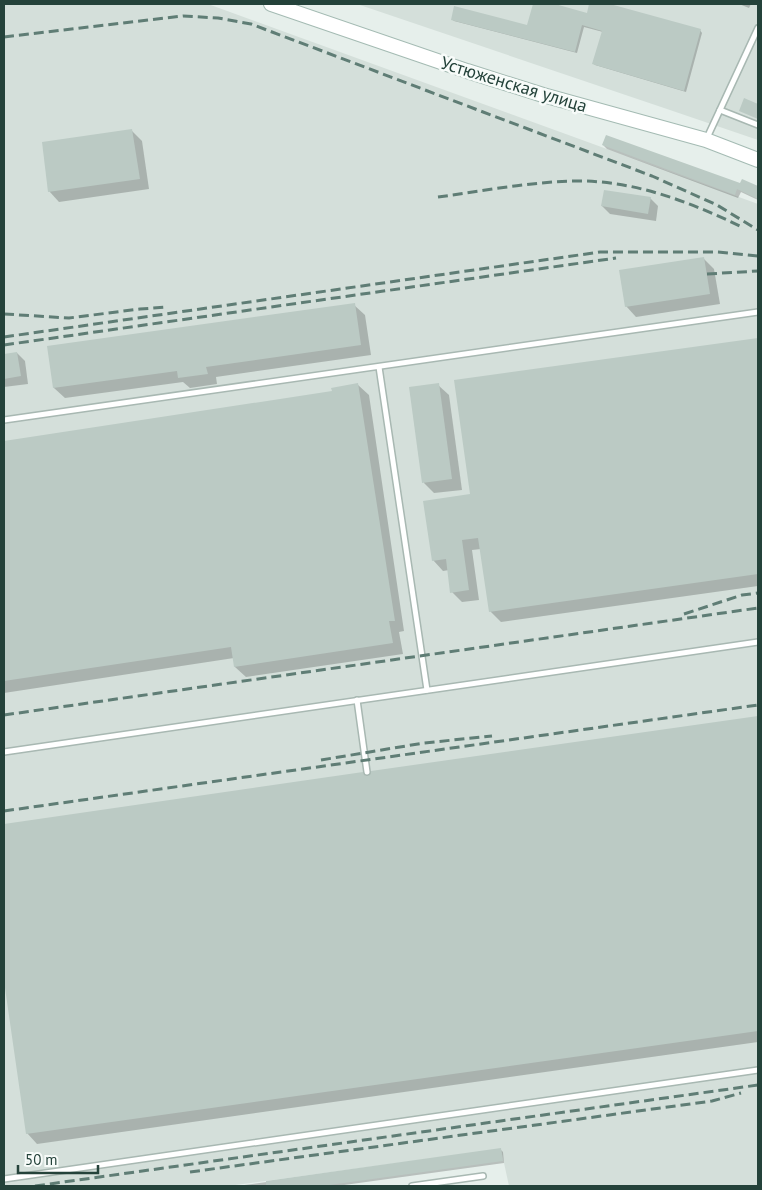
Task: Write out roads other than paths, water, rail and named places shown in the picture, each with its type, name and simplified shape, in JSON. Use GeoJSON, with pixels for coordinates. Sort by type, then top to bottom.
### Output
{"type":"FeatureCollection","features":[{"type":"Feature","properties":{"kind":"main road","name":"Устюженская улица"},"geometry":{"type":"LineString","coordinates":[[271,4],[467,71],[543,95],[706,140],[758,160]]}},
{"type":"Feature","properties":{"kind":"lane"},"geometry":{"type":"LineString","coordinates":[[706,140],[758,28]]}},
{"type":"Feature","properties":{"kind":"lane"},"geometry":{"type":"LineString","coordinates":[[720,110],[758,125]]}},
{"type":"Feature","properties":{"kind":"lane"},"geometry":{"type":"LineString","coordinates":[[4,420],[758,312]]}},
{"type":"Feature","properties":{"kind":"lane"},"geometry":{"type":"LineString","coordinates":[[379,367],[427,690]]}},
{"type":"Feature","properties":{"kind":"lane"},"geometry":{"type":"LineString","coordinates":[[4,752],[758,642]]}},
{"type":"Feature","properties":{"kind":"lane"},"geometry":{"type":"LineString","coordinates":[[357,700],[367,772]]}},
{"type":"Feature","properties":{"kind":"lane"},"geometry":{"type":"LineString","coordinates":[[4,1179],[758,1070]]}},
{"type":"Feature","properties":{"kind":"lane"},"geometry":{"type":"LineString","coordinates":[[412,1186],[483,1176]]}},
{"type":"Feature","properties":{"kind":"railway"},"geometry":{"type":"LineString","coordinates":[[4,37],[183,16],[218,18],[251,24],[652,176],[717,205],[758,230]]}},
{"type":"Feature","properties":{"kind":"railway"},"geometry":{"type":"LineString","coordinates":[[438,197],[541,183],[575,181],[619,184],[682,201],[742,227]]}},
{"type":"Feature","properties":{"kind":"railway"},"geometry":{"type":"LineString","coordinates":[[4,337],[600,252],[718,252],[758,256]]}},
{"type":"Feature","properties":{"kind":"railway"},"geometry":{"type":"LineString","coordinates":[[4,345],[616,258]]}},
{"type":"Feature","properties":{"kind":"railway"},"geometry":{"type":"LineString","coordinates":[[707,274],[758,271]]}},
{"type":"Feature","properties":{"kind":"railway"},"geometry":{"type":"LineString","coordinates":[[4,314],[69,318],[167,307]]}},
{"type":"Feature","properties":{"kind":"railway"},"geometry":{"type":"LineString","coordinates":[[684,614],[742,595],[758,593]]}},
{"type":"Feature","properties":{"kind":"railway"},"geometry":{"type":"LineString","coordinates":[[4,715],[758,608]]}},
{"type":"Feature","properties":{"kind":"railway"},"geometry":{"type":"LineString","coordinates":[[4,811],[758,705]]}},
{"type":"Feature","properties":{"kind":"railway"},"geometry":{"type":"LineString","coordinates":[[321,760],[424,743],[492,736]]}},
{"type":"Feature","properties":{"kind":"railway"},"geometry":{"type":"LineString","coordinates":[[35,1186],[758,1085]]}},
{"type":"Feature","properties":{"kind":"railway"},"geometry":{"type":"LineString","coordinates":[[190,1172],[712,1101],[741,1093]]}}]}
